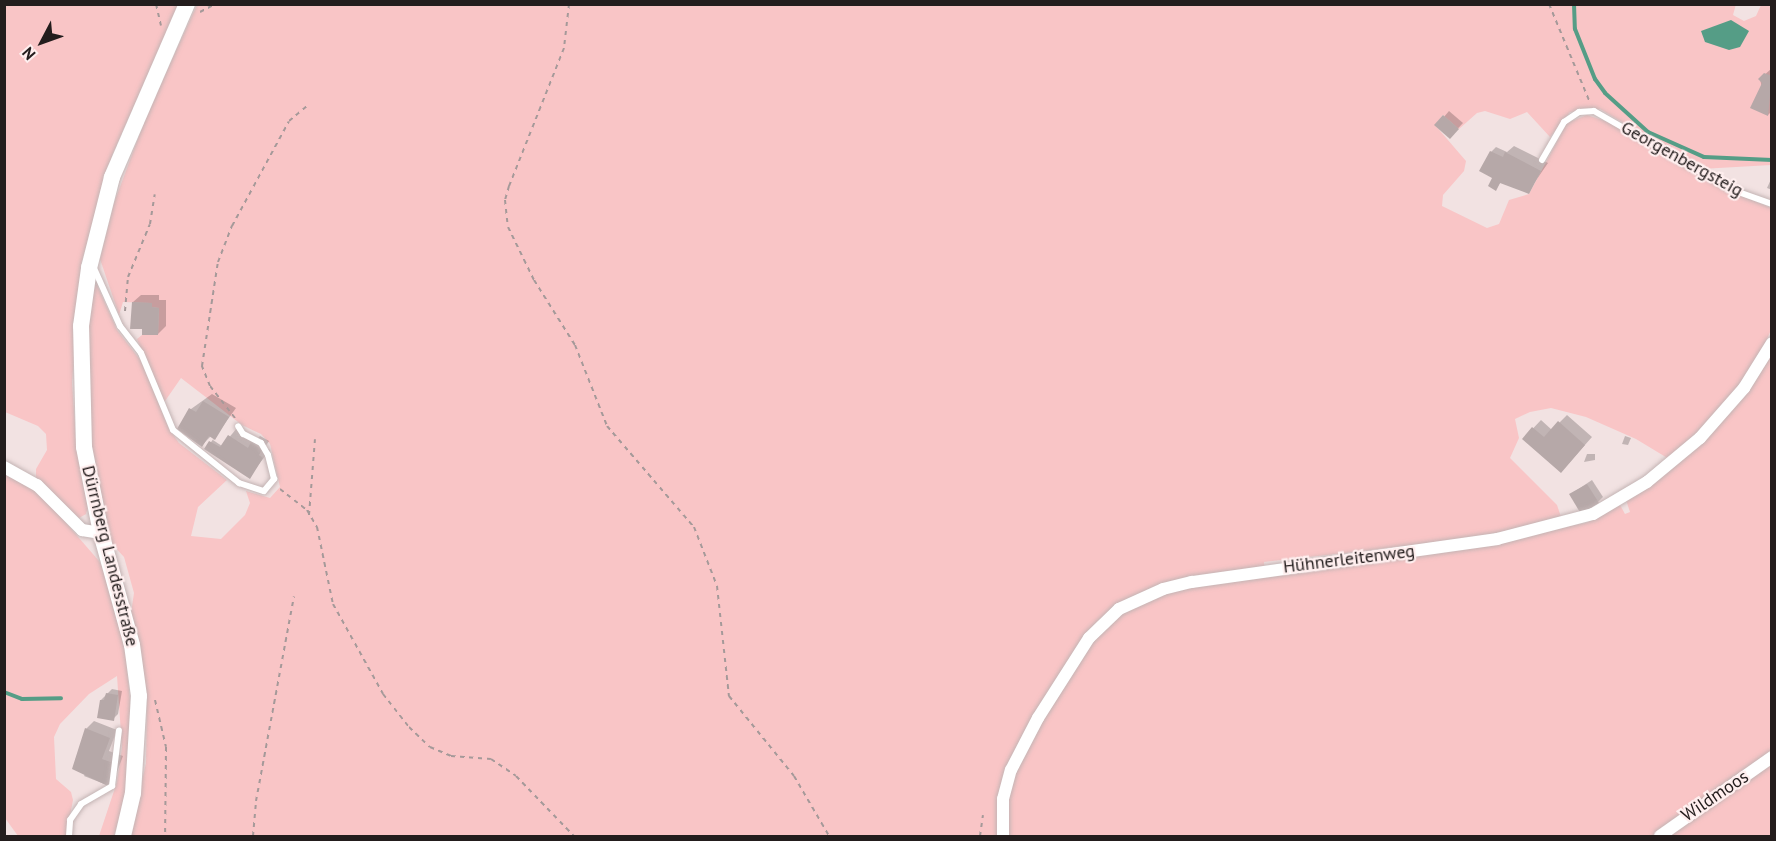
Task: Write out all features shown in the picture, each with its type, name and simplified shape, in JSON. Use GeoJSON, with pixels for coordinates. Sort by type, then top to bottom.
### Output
{"type":"FeatureCollection","features":[{"type":"Feature","properties":{"kind":"main road","name":"Dürrnberg Landesstraße"},"geometry":{"type":"LineString","coordinates":[[123,837],[133,793],[138,746],[138,683],[132,645],[90,485],[81,406],[81,326],[90,260],[112,177],[187,4]]}},
{"type":"Feature","properties":{"kind":"street","name":"Hühnerleitenweg"},"geometry":{"type":"LineString","coordinates":[[1003,837],[1003,799],[1011,770],[1038,718],[1089,638],[1119,609],[1163,589],[1192,582],[1497,539],[1593,514],[1640,487],[1700,438],[1744,388],[1772,343]]}},
{"type":"Feature","properties":{"kind":"street"},"geometry":{"type":"LineString","coordinates":[[4,467],[37,485],[82,530],[101,533]]}},
{"type":"Feature","properties":{"kind":"street","name":"Wildmoos"},"geometry":{"type":"LineString","coordinates":[[1660,837],[1772,757]]}},
{"type":"Feature","properties":{"kind":"lane"},"geometry":{"type":"LineString","coordinates":[[1542,160],[1564,122],[1578,112],[1594,111]]}},
{"type":"Feature","properties":{"kind":"lane","name":"Georgenbergsteig"},"geometry":{"type":"LineString","coordinates":[[1594,111],[1730,189],[1772,204]]}},
{"type":"Feature","properties":{"kind":"lane"},"geometry":{"type":"LineString","coordinates":[[90,260],[124,332],[141,353],[172,430],[248,488],[264,491],[272,484],[274,474],[265,448],[238,426]]}},
{"type":"Feature","properties":{"kind":"lane"},"geometry":{"type":"LineString","coordinates":[[69,837],[70,820],[81,804],[112,786],[119,730]]}},
{"type":"Feature","properties":{"kind":"path"},"geometry":{"type":"LineString","coordinates":[[569,4],[564,48],[505,200],[508,227],[534,280],[575,345],[608,426],[693,527],[717,586],[729,696],[794,776],[829,837]]}},
{"type":"Feature","properties":{"kind":"path"},"geometry":{"type":"LineString","coordinates":[[1549,4],[1594,111]]}},
{"type":"Feature","properties":{"kind":"path"},"geometry":{"type":"LineString","coordinates":[[238,426],[210,386],[202,366],[214,281],[232,226],[289,122],[307,106]]}},
{"type":"Feature","properties":{"kind":"path"},"geometry":{"type":"LineString","coordinates":[[124,332],[128,276],[150,224],[155,194]]}},
{"type":"Feature","properties":{"kind":"path"},"geometry":{"type":"LineString","coordinates":[[309,515],[315,439]]}},
{"type":"Feature","properties":{"kind":"path"},"geometry":{"type":"LineString","coordinates":[[272,484],[309,515],[317,527],[333,604],[383,694],[409,727],[430,747],[451,756],[491,759],[516,776],[574,837]]}},
{"type":"Feature","properties":{"kind":"path"},"geometry":{"type":"LineString","coordinates":[[253,837],[256,801],[294,596]]}},
{"type":"Feature","properties":{"kind":"path"},"geometry":{"type":"LineString","coordinates":[[138,683],[154,697],[166,747],[165,837]]}},
{"type":"Feature","properties":{"kind":"path"},"geometry":{"type":"LineString","coordinates":[[980,837],[983,815]]}},
{"type":"Feature","properties":{"kind":"shaded area"},"geometry":{"type":"Polygon","coordinates":[[[1736,4],[1733,15],[1744,21],[1756,16],[1761,5],[1771,5],[1771,165],[1701,169],[1600,109],[1570,112],[1550,137],[1527,112],[1510,119],[1485,111],[1477,113],[1459,129],[1443,115],[1435,125],[1466,161],[1464,171],[1443,195],[1442,206],[1487,228],[1499,224],[1509,200],[1529,194],[1567,123],[1587,115],[1611,123],[1718,186],[1771,208],[1771,330],[1756,364],[1707,424],[1669,459],[1636,439],[1586,417],[1551,408],[1530,412],[1515,419],[1519,438],[1510,458],[1557,505],[1562,520],[1454,541],[1264,562],[1265,575],[1386,560],[1586,523],[1620,505],[1625,514],[1630,512],[1626,500],[1701,443],[1744,396],[1771,354],[1771,753],[1685,812],[1658,836],[130,836],[146,763],[147,698],[131,613],[134,593],[124,557],[111,543],[105,524],[91,452],[86,361],[92,285],[97,285],[117,330],[141,361],[169,429],[179,443],[227,480],[198,507],[191,536],[221,539],[245,515],[250,503],[246,491],[270,498],[280,487],[270,444],[261,434],[242,425],[181,378],[163,404],[137,339],[142,335],[158,335],[159,308],[152,307],[151,303],[123,302],[119,315],[100,259],[114,203],[148,112],[197,5],[1736,4]]]}},
{"type":"Feature","properties":{"kind":"shaded area"},"geometry":{"type":"Polygon","coordinates":[[[5,5],[179,5],[113,153],[81,264],[72,383],[76,440],[88,507],[86,514],[79,518],[36,478],[36,469],[47,450],[46,434],[38,426],[5,412],[5,5]]]}},
{"type":"Feature","properties":{"kind":"shaded area"},"geometry":{"type":"Polygon","coordinates":[[[1731,20],[1749,31],[1740,47],[1729,50],[1705,42],[1701,31],[1731,20]]]}},
{"type":"Feature","properties":{"kind":"shaded area"},"geometry":{"type":"Polygon","coordinates":[[[4,471],[28,484],[46,500],[99,561],[105,573],[124,638],[132,721],[129,782],[114,836],[99,836],[117,782],[122,748],[117,676],[89,694],[60,724],[54,737],[56,779],[71,792],[73,800],[66,836],[18,836],[5,818],[4,471]]]}},
{"type":"Feature","properties":{"kind":"shaded area"},"geometry":{"type":"Polygon","coordinates":[[[1771,762],[1771,836],[1668,836],[1771,762]]]}},
{"type":"Feature","properties":{"kind":"building"},"geometry":{"type":"Polygon","coordinates":[[[1764,73],[1772,76],[1768,116],[1750,108],[1762,83],[1758,79],[1764,73]]]}},
{"type":"Feature","properties":{"kind":"building"},"geometry":{"type":"Polygon","coordinates":[[[1443,115],[1459,129],[1450,139],[1434,125],[1443,115]]]}},
{"type":"Feature","properties":{"kind":"building"},"geometry":{"type":"Polygon","coordinates":[[[1490,151],[1503,157],[1505,152],[1541,171],[1529,194],[1500,183],[1496,191],[1488,186],[1492,178],[1479,171],[1490,151]]]}},
{"type":"Feature","properties":{"kind":"building"},"geometry":{"type":"Polygon","coordinates":[[[132,302],[152,303],[152,307],[159,308],[158,335],[142,335],[142,329],[130,329],[132,302]]]}},
{"type":"Feature","properties":{"kind":"building"},"geometry":{"type":"Polygon","coordinates":[[[203,401],[229,417],[215,440],[209,436],[202,447],[177,429],[189,408],[196,412],[203,401]]]}},
{"type":"Feature","properties":{"kind":"building"},"geometry":{"type":"Polygon","coordinates":[[[1558,421],[1585,445],[1561,473],[1522,439],[1532,427],[1544,437],[1558,421]]]}},
{"type":"Feature","properties":{"kind":"building"},"geometry":{"type":"Polygon","coordinates":[[[228,435],[248,448],[251,442],[262,450],[259,455],[263,458],[250,479],[204,449],[209,441],[220,447],[228,435]]]}},
{"type":"Feature","properties":{"kind":"building"},"geometry":{"type":"Polygon","coordinates":[[[1587,484],[1599,503],[1581,514],[1569,494],[1587,484]]]}},
{"type":"Feature","properties":{"kind":"building"},"geometry":{"type":"Polygon","coordinates":[[[106,693],[118,695],[114,721],[97,718],[100,700],[104,700],[106,693]]]}},
{"type":"Feature","properties":{"kind":"building"},"geometry":{"type":"Polygon","coordinates":[[[85,728],[110,738],[102,759],[116,764],[108,786],[72,769],[85,728]]]}},
{"type":"Feature","properties":{"kind":"waterway"},"geometry":{"type":"LineString","coordinates":[[1574,4],[1575,29],[1595,79],[1605,93],[1648,132],[1704,157],[1772,160]]}},
{"type":"Feature","properties":{"kind":"waterway"},"geometry":{"type":"LineString","coordinates":[[4,692],[22,699],[61,698]]}}]}
